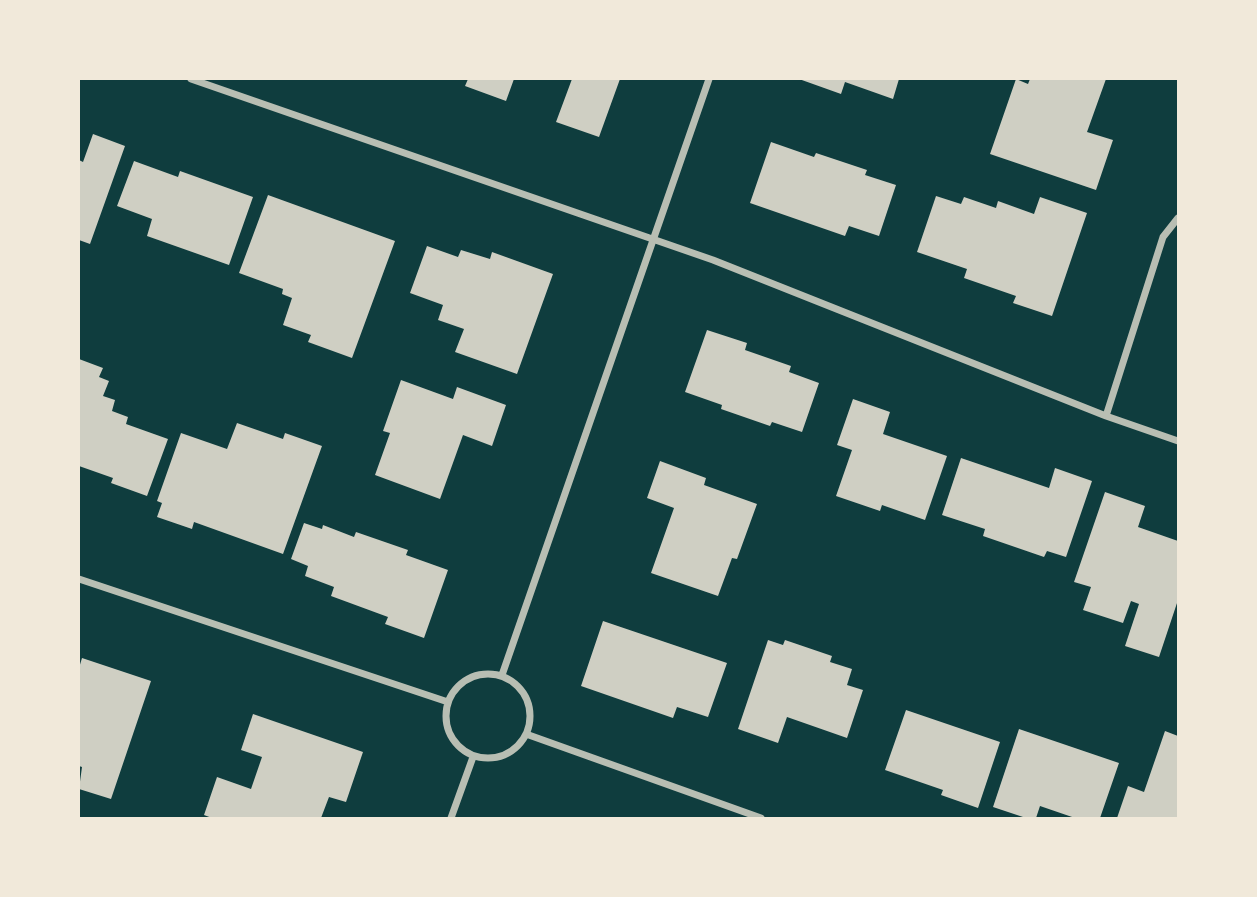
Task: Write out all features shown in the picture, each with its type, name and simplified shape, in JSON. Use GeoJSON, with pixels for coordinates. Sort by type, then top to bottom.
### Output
{"type":"FeatureCollection","features":[{"type":"Feature","properties":{"kind":"street"},"geometry":{"type":"LineString","coordinates":[[191,79],[713,260],[1106,416],[1178,441]]}},
{"type":"Feature","properties":{"kind":"street"},"geometry":{"type":"LineString","coordinates":[[502,675],[709,79]]}},
{"type":"Feature","properties":{"kind":"street"},"geometry":{"type":"LineString","coordinates":[[1106,416],[1163,237],[1178,218]]}},
{"type":"Feature","properties":{"kind":"street"},"geometry":{"type":"LineString","coordinates":[[79,579],[448,702]]}},
{"type":"Feature","properties":{"kind":"street"},"geometry":{"type":"LineString","coordinates":[[485,674],[502,675],[517,685],[528,699],[531,717],[526,734],[517,748],[505,756],[489,759],[473,757],[459,748],[449,735],[445,718],[448,702],[457,688],[470,678],[485,674]]}},
{"type":"Feature","properties":{"kind":"street"},"geometry":{"type":"LineString","coordinates":[[526,734],[761,818]]}},
{"type":"Feature","properties":{"kind":"street"},"geometry":{"type":"LineString","coordinates":[[451,818],[473,757]]}},
{"type":"Feature","properties":{"kind":"building"},"geometry":{"type":"Polygon","coordinates":[[[468,79],[514,79],[506,101],[465,86],[468,79]]]}},
{"type":"Feature","properties":{"kind":"building"},"geometry":{"type":"Polygon","coordinates":[[[572,79],[620,79],[599,137],[556,122],[572,79]]]}},
{"type":"Feature","properties":{"kind":"building"},"geometry":{"type":"Polygon","coordinates":[[[799,79],[899,79],[893,99],[845,82],[841,94],[799,79]]]}},
{"type":"Feature","properties":{"kind":"building"},"geometry":{"type":"Polygon","coordinates":[[[1016,79],[1028,84],[1030,79],[1106,79],[1087,132],[1113,140],[1096,190],[990,154],[1016,79]]]}},
{"type":"Feature","properties":{"kind":"building"},"geometry":{"type":"Polygon","coordinates":[[[93,134],[125,146],[90,244],[79,240],[79,160],[83,162],[93,134]]]}},
{"type":"Feature","properties":{"kind":"building"},"geometry":{"type":"Polygon","coordinates":[[[771,142],[814,157],[816,153],[867,170],[865,175],[896,185],[879,236],[849,226],[845,236],[750,203],[771,142]]]}},
{"type":"Feature","properties":{"kind":"building"},"geometry":{"type":"Polygon","coordinates":[[[134,161],[178,177],[180,171],[253,197],[229,265],[147,236],[152,219],[117,206],[134,161]]]}},
{"type":"Feature","properties":{"kind":"building"},"geometry":{"type":"Polygon","coordinates":[[[268,195],[395,241],[352,358],[308,342],[311,335],[283,325],[292,298],[282,294],[283,289],[239,273],[268,195]]]}},
{"type":"Feature","properties":{"kind":"building"},"geometry":{"type":"Polygon","coordinates":[[[936,196],[961,204],[964,197],[996,208],[998,201],[1034,214],[1040,197],[1087,213],[1052,316],[1013,303],[1016,296],[964,278],[967,269],[917,252],[936,196]]]}},
{"type":"Feature","properties":{"kind":"building"},"geometry":{"type":"Polygon","coordinates":[[[427,246],[458,257],[461,250],[490,259],[492,252],[553,274],[517,374],[455,352],[464,329],[438,320],[443,305],[410,293],[427,246]]]}},
{"type":"Feature","properties":{"kind":"building"},"geometry":{"type":"Polygon","coordinates":[[[707,330],[747,343],[745,350],[791,366],[789,372],[819,383],[802,432],[772,422],[770,426],[721,409],[722,405],[685,392],[707,330]]]}},
{"type":"Feature","properties":{"kind":"building"},"geometry":{"type":"Polygon","coordinates":[[[79,359],[103,368],[99,377],[109,381],[103,396],[115,400],[112,411],[128,417],[126,424],[168,439],[147,496],[111,483],[113,478],[79,466],[79,359]]]}},
{"type":"Feature","properties":{"kind":"building"},"geometry":{"type":"Polygon","coordinates":[[[401,380],[453,399],[457,387],[506,405],[492,446],[463,435],[440,499],[375,475],[390,433],[383,431],[401,380]]]}},
{"type":"Feature","properties":{"kind":"building"},"geometry":{"type":"Polygon","coordinates":[[[853,399],[890,412],[883,434],[947,456],[925,520],[882,505],[880,511],[836,496],[852,450],[837,445],[853,399]]]}},
{"type":"Feature","properties":{"kind":"building"},"geometry":{"type":"Polygon","coordinates":[[[237,423],[283,439],[285,433],[322,446],[283,554],[194,522],[192,529],[157,517],[162,503],[157,501],[181,433],[227,449],[237,423]]]}},
{"type":"Feature","properties":{"kind":"building"},"geometry":{"type":"Polygon","coordinates":[[[961,458],[1049,488],[1055,468],[1092,481],[1066,557],[1047,551],[1044,557],[983,536],[985,529],[942,515],[961,458]]]}},
{"type":"Feature","properties":{"kind":"building"},"geometry":{"type":"Polygon","coordinates":[[[660,461],[706,478],[704,485],[757,504],[737,559],[732,558],[718,596],[651,573],[674,508],[647,498],[660,461]]]}},
{"type":"Feature","properties":{"kind":"building"},"geometry":{"type":"Polygon","coordinates":[[[1105,492],[1145,506],[1138,527],[1178,541],[1178,600],[1159,657],[1125,646],[1139,604],[1131,601],[1123,623],[1083,610],[1091,587],[1074,582],[1105,492]]]}},
{"type":"Feature","properties":{"kind":"building"},"geometry":{"type":"Polygon","coordinates":[[[304,523],[322,529],[323,525],[354,537],[356,532],[408,550],[406,555],[448,570],[424,638],[385,624],[388,617],[331,596],[334,587],[305,576],[308,566],[291,559],[304,523]]]}},
{"type":"Feature","properties":{"kind":"building"},"geometry":{"type":"Polygon","coordinates":[[[603,621],[727,663],[708,717],[677,707],[673,718],[581,686],[603,621]]]}},
{"type":"Feature","properties":{"kind":"building"},"geometry":{"type":"Polygon","coordinates":[[[768,640],[783,645],[785,640],[832,656],[830,662],[852,669],[847,685],[863,690],[847,738],[787,717],[778,743],[738,729],[768,640]]]}},
{"type":"Feature","properties":{"kind":"building"},"geometry":{"type":"Polygon","coordinates":[[[82,658],[151,681],[111,799],[79,789],[82,767],[79,766],[79,668],[82,658]]]}},
{"type":"Feature","properties":{"kind":"building"},"geometry":{"type":"Polygon","coordinates":[[[906,710],[1000,742],[978,808],[941,795],[943,790],[885,770],[906,710]]]}},
{"type":"Feature","properties":{"kind":"building"},"geometry":{"type":"Polygon","coordinates":[[[253,714],[363,752],[346,802],[329,797],[321,818],[212,818],[204,815],[217,777],[251,789],[262,757],[241,750],[253,714]]]}},
{"type":"Feature","properties":{"kind":"building"},"geometry":{"type":"Polygon","coordinates":[[[1019,729],[1119,763],[1100,818],[1075,818],[1040,806],[1036,818],[1026,818],[993,807],[1019,729]]]}},
{"type":"Feature","properties":{"kind":"building"},"geometry":{"type":"Polygon","coordinates":[[[1165,731],[1178,736],[1178,818],[1117,818],[1128,786],[1144,792],[1165,731]]]}}]}
